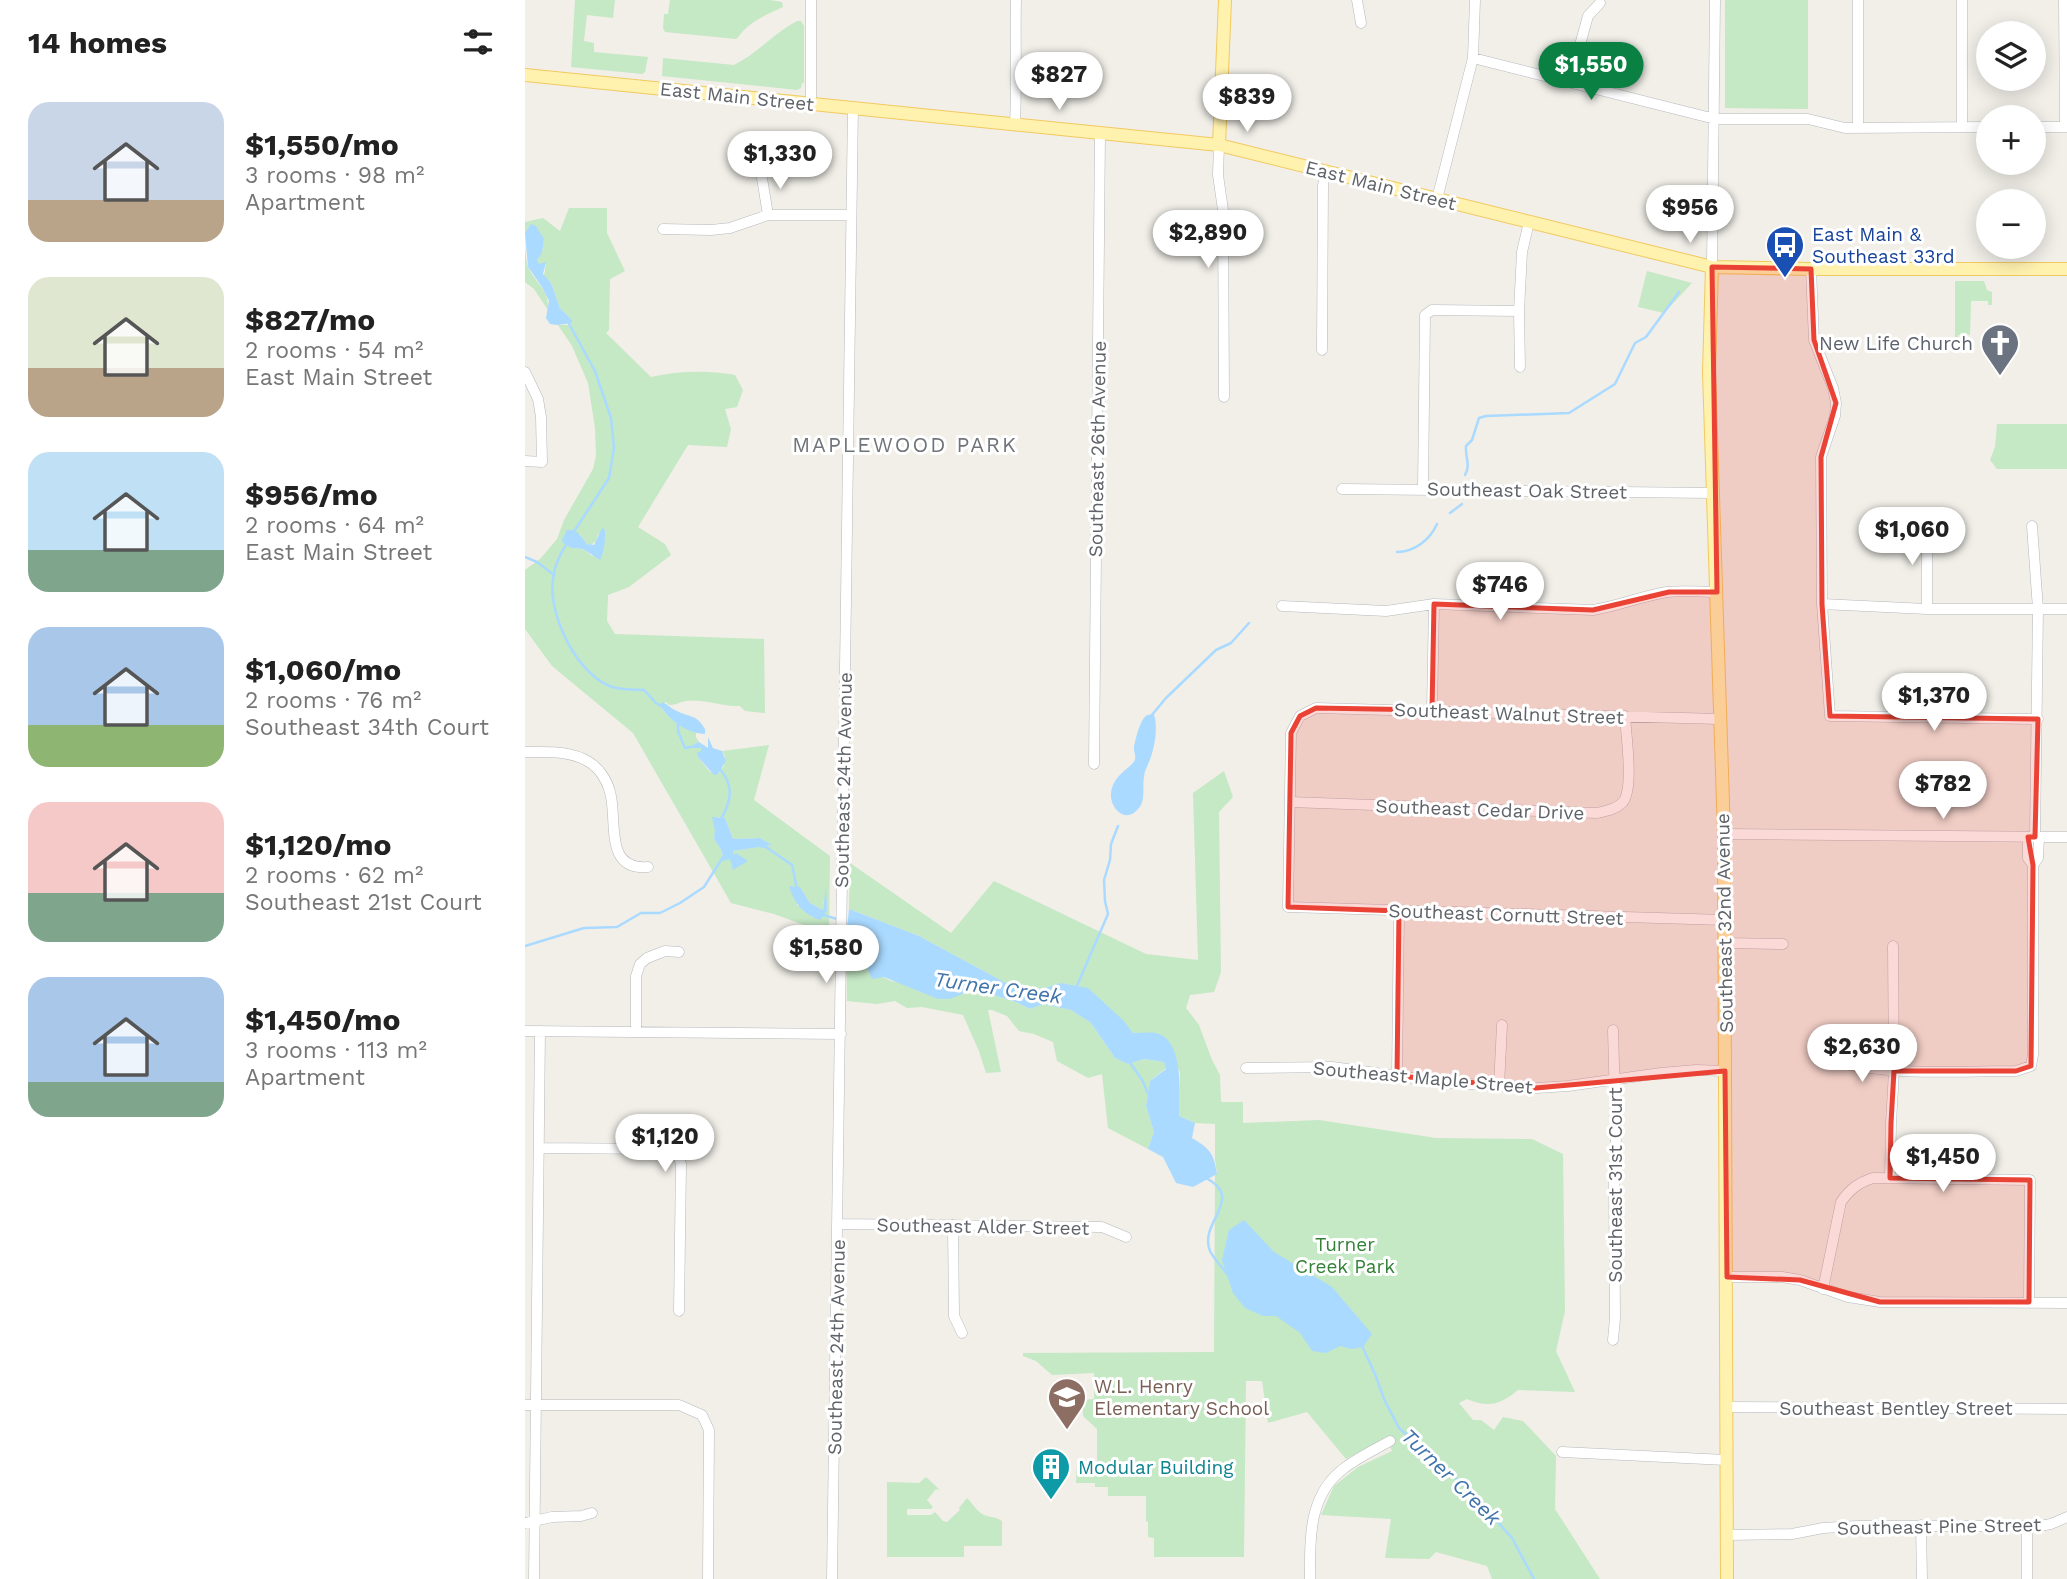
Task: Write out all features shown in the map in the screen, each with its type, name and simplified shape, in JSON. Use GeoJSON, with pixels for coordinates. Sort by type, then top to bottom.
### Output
{"type":"FeatureCollection","features":[{"type":"Feature","properties":{"kind":"main road"},"geometry":{"type":"LineString","coordinates":[[1219,145],[1226,0]]}},
{"type":"Feature","properties":{"kind":"main road","name":"East Main Street"},"geometry":{"type":"LineString","coordinates":[[525,75],[1219,145],[1711,267],[2067,269]]}},
{"type":"Feature","properties":{"kind":"main road","name":"Southeast 32nd Avenue"},"geometry":{"type":"LineString","coordinates":[[1711,267],[1709,372],[1724,834],[1727,1579]]}},
{"type":"Feature","properties":{"kind":"street"},"geometry":{"type":"LineString","coordinates":[[811,0],[811,103]]}},
{"type":"Feature","properties":{"kind":"street"},"geometry":{"type":"LineString","coordinates":[[1015,124],[1016,0]]}},
{"type":"Feature","properties":{"kind":"street"},"geometry":{"type":"LineString","coordinates":[[1357,0],[1361,23]]}},
{"type":"Feature","properties":{"kind":"street"},"geometry":{"type":"LineString","coordinates":[[1437,199],[1473,58],[1475,0]]}},
{"type":"Feature","properties":{"kind":"street"},"geometry":{"type":"LineString","coordinates":[[1711,267],[1715,0]]}},
{"type":"Feature","properties":{"kind":"street"},"geometry":{"type":"LineString","coordinates":[[1858,127],[1859,0]]}},
{"type":"Feature","properties":{"kind":"street"},"geometry":{"type":"LineString","coordinates":[[1962,0],[1962,127]]}},
{"type":"Feature","properties":{"kind":"street"},"geometry":{"type":"LineString","coordinates":[[2046,127],[2066,127],[2064,0]]}},
{"type":"Feature","properties":{"kind":"street"},"geometry":{"type":"LineString","coordinates":[[1570,81],[1588,16],[1600,3]]}},
{"type":"Feature","properties":{"kind":"street"},"geometry":{"type":"LineString","coordinates":[[1473,58],[1715,119],[1808,119],[1845,128],[1976,127]]}},
{"type":"Feature","properties":{"kind":"street","name":"Southeast 24th Avenue"},"geometry":{"type":"LineString","coordinates":[[832,1579],[853,107]]}},
{"type":"Feature","properties":{"kind":"street","name":"Southeast 26th Avenue"},"geometry":{"type":"LineString","coordinates":[[1094,764],[1100,133]]}},
{"type":"Feature","properties":{"kind":"street"},"geometry":{"type":"LineString","coordinates":[[1219,145],[1219,186],[1223,210],[1224,397]]}},
{"type":"Feature","properties":{"kind":"street"},"geometry":{"type":"LineString","coordinates":[[761,172],[768,215]]}},
{"type":"Feature","properties":{"kind":"street"},"geometry":{"type":"LineString","coordinates":[[1322,350],[1325,172]]}},
{"type":"Feature","properties":{"kind":"street"},"geometry":{"type":"LineString","coordinates":[[663,229],[730,228],[768,215],[851,215]]}},
{"type":"Feature","properties":{"kind":"street"},"geometry":{"type":"LineString","coordinates":[[1520,367],[1522,252],[1529,222]]}},
{"type":"Feature","properties":{"kind":"street"},"geometry":{"type":"LineString","coordinates":[[1811,269],[1814,340],[1833,388],[1836,403],[1835,416],[1821,457],[1822,604],[1830,716],[2038,719]]}},
{"type":"Feature","properties":{"kind":"street"},"geometry":{"type":"LineString","coordinates":[[1423,489],[1425,315],[1431,310],[1519,311]]}},
{"type":"Feature","properties":{"kind":"street"},"geometry":{"type":"LineString","coordinates":[[525,372],[538,399],[541,417],[541,461],[525,461]]}},
{"type":"Feature","properties":{"kind":"street","name":"Southeast Oak Street"},"geometry":{"type":"LineString","coordinates":[[1342,489],[1713,493]]}},
{"type":"Feature","properties":{"kind":"street"},"geometry":{"type":"LineString","coordinates":[[1927,526],[1927,609]]}},
{"type":"Feature","properties":{"kind":"street"},"geometry":{"type":"LineString","coordinates":[[1835,1062],[1866,1069],[1894,1071],[2016,1071],[2031,1066],[2033,865],[2038,858],[2034,837],[2038,609],[2032,526]]}},
{"type":"Feature","properties":{"kind":"street"},"geometry":{"type":"LineString","coordinates":[[1282,606],[1386,611],[1434,604],[1593,610],[1669,592],[1717,592]]}},
{"type":"Feature","properties":{"kind":"street"},"geometry":{"type":"LineString","coordinates":[[1432,710],[1434,604]]}},
{"type":"Feature","properties":{"kind":"street"},"geometry":{"type":"LineString","coordinates":[[1822,604],[1927,609],[2067,609]]}},
{"type":"Feature","properties":{"kind":"street","name":"Southeast Walnut Street"},"geometry":{"type":"LineString","coordinates":[[1290,802],[1291,733],[1300,716],[1317,708],[1720,719]]}},
{"type":"Feature","properties":{"kind":"street","name":"Southeast Cedar Drive"},"geometry":{"type":"LineString","coordinates":[[1290,802],[1597,813],[1612,810],[1624,801],[1629,785],[1625,716]]}},
{"type":"Feature","properties":{"kind":"street"},"geometry":{"type":"LineString","coordinates":[[525,752],[573,755],[589,762],[603,775],[610,790],[614,813],[614,841],[621,858],[627,864],[639,868],[648,867]]}},
{"type":"Feature","properties":{"kind":"street","name":"Southeast Cornutt Street"},"geometry":{"type":"LineString","coordinates":[[1290,802],[1288,907],[1724,919]]}},
{"type":"Feature","properties":{"kind":"street"},"geometry":{"type":"LineString","coordinates":[[1724,834],[2067,837]]}},
{"type":"Feature","properties":{"kind":"street"},"geometry":{"type":"LineString","coordinates":[[1397,1076],[1399,911]]}},
{"type":"Feature","properties":{"kind":"street"},"geometry":{"type":"LineString","coordinates":[[1725,943],[1783,944]]}},
{"type":"Feature","properties":{"kind":"street"},"geometry":{"type":"LineString","coordinates":[[1890,1178],[1894,1071],[1893,946]]}},
{"type":"Feature","properties":{"kind":"street"},"geometry":{"type":"LineString","coordinates":[[636,1032],[636,976],[640,964],[665,951],[679,952]]}},
{"type":"Feature","properties":{"kind":"street"},"geometry":{"type":"LineString","coordinates":[[1499,1086],[1502,1025]]}},
{"type":"Feature","properties":{"kind":"street","name":"Southeast 31st Court"},"geometry":{"type":"LineString","coordinates":[[1613,1030],[1613,1339]]}},
{"type":"Feature","properties":{"kind":"street"},"geometry":{"type":"LineString","coordinates":[[525,1031],[841,1034]]}},
{"type":"Feature","properties":{"kind":"street"},"geometry":{"type":"LineString","coordinates":[[534,1579],[530,1522],[531,1406],[538,1254],[540,1031]]}},
{"type":"Feature","properties":{"kind":"street","name":"Southeast Maple Street"},"geometry":{"type":"LineString","coordinates":[[1246,1068],[1332,1067],[1450,1083],[1536,1088],[1661,1073],[1725,1071]]}},
{"type":"Feature","properties":{"kind":"street"},"geometry":{"type":"LineString","coordinates":[[540,1148],[666,1149],[677,1153],[681,1164],[679,1311]]}},
{"type":"Feature","properties":{"kind":"street"},"geometry":{"type":"LineString","coordinates":[[1823,1289],[1841,1202],[1859,1183],[1873,1178],[2030,1180],[2029,1302]]}},
{"type":"Feature","properties":{"kind":"street","name":"Southeast Alder Street"},"geometry":{"type":"LineString","coordinates":[[838,1224],[1102,1227],[1126,1237]]}},
{"type":"Feature","properties":{"kind":"street"},"geometry":{"type":"LineString","coordinates":[[953,1225],[954,1317],[962,1333]]}},
{"type":"Feature","properties":{"kind":"street"},"geometry":{"type":"LineString","coordinates":[[525,1254],[538,1254]]}},
{"type":"Feature","properties":{"kind":"street"},"geometry":{"type":"LineString","coordinates":[[1727,1277],[1782,1277],[1800,1280],[1848,1297],[1880,1302],[2067,1303]]}},
{"type":"Feature","properties":{"kind":"street"},"geometry":{"type":"LineString","coordinates":[[531,1406],[679,1405],[702,1415],[709,1430],[708,1579]]}},
{"type":"Feature","properties":{"kind":"street","name":"Southeast Bentley Street"},"geometry":{"type":"LineString","coordinates":[[1726,1407],[2067,1409]]}},
{"type":"Feature","properties":{"kind":"street"},"geometry":{"type":"LineString","coordinates":[[1310,1579],[1311,1526],[1323,1491],[1342,1469],[1390,1441]]}},
{"type":"Feature","properties":{"kind":"street"},"geometry":{"type":"LineString","coordinates":[[1562,1452],[1726,1460]]}},
{"type":"Feature","properties":{"kind":"street"},"geometry":{"type":"LineString","coordinates":[[530,1522],[592,1513]]}},
{"type":"Feature","properties":{"kind":"street","name":"Southeast Pine Street"},"geometry":{"type":"LineString","coordinates":[[1726,1535],[1793,1534],[1823,1528],[1857,1526],[2027,1526],[2051,1524],[2067,1517]]}},
{"type":"Feature","properties":{"kind":"street"},"geometry":{"type":"LineString","coordinates":[[1921,1525],[1922,1579]]}},
{"type":"Feature","properties":{"kind":"street"},"geometry":{"type":"LineString","coordinates":[[2027,1526],[2027,1579]]}},
{"type":"Feature","properties":{"kind":"highlighted area"},"geometry":{"type":"Polygon","coordinates":[[[1712,267],[1811,269],[1814,340],[1836,403],[1821,457],[1822,604],[1830,716],[2038,719],[2035,837],[2028,837],[2033,865],[2031,1066],[2016,1071],[1894,1071],[1890,1178],[2030,1180],[2029,1302],[1880,1302],[1800,1280],[1727,1277],[1725,1071],[1536,1088],[1397,1076],[1399,911],[1288,907],[1291,733],[1300,716],[1316,708],[1432,710],[1434,604],[1593,610],[1669,592],[1717,592],[1712,267]]]}},
{"type":"Feature","properties":{"kind":"green space"},"geometry":{"type":"Polygon","coordinates":[[[575,0],[615,0],[613,18],[587,15],[584,41],[594,43],[594,52],[648,57],[645,72],[642,74],[571,67],[575,0]]]}},
{"type":"Feature","properties":{"kind":"green space"},"geometry":{"type":"Polygon","coordinates":[[[670,0],[770,0],[782,2],[783,7],[752,23],[736,39],[665,32],[664,14],[668,14],[670,0]]]}},
{"type":"Feature","properties":{"kind":"green space"},"geometry":{"type":"Polygon","coordinates":[[[1725,0],[1808,0],[1808,109],[1725,108],[1725,0]]]}},
{"type":"Feature","properties":{"kind":"green space"},"geometry":{"type":"Polygon","coordinates":[[[797,21],[801,21],[804,26],[804,83],[797,90],[662,76],[663,58],[734,65],[797,21]]]}},
{"type":"Feature","properties":{"kind":"green space"},"geometry":{"type":"Polygon","coordinates":[[[569,208],[607,208],[607,233],[625,271],[610,279],[609,330],[606,333],[651,377],[672,373],[724,373],[735,375],[743,390],[737,407],[725,409],[731,429],[727,447],[688,445],[638,527],[665,544],[671,555],[629,587],[608,595],[607,621],[615,634],[764,639],[765,713],[745,711],[740,706],[699,701],[674,705],[666,702],[660,705],[671,719],[696,733],[699,742],[693,746],[701,748],[698,757],[710,772],[718,774],[724,766],[725,756],[722,751],[769,745],[754,800],[830,856],[829,934],[774,914],[731,903],[633,733],[552,666],[525,629],[525,570],[540,559],[557,539],[564,520],[593,469],[596,456],[588,383],[572,346],[558,325],[569,325],[572,320],[560,308],[551,283],[544,276],[546,264],[539,265],[537,260],[542,252],[544,239],[531,225],[525,233],[525,222],[543,218],[560,231],[569,208]],[[580,534],[572,548],[583,549],[592,556],[603,554],[605,537],[598,534],[591,545],[587,544],[580,534]],[[718,817],[714,839],[722,851],[723,860],[734,856],[733,851],[771,845],[760,838],[733,839],[725,818],[718,817]],[[800,887],[797,905],[827,911],[824,899],[823,910],[810,903],[800,887]]]}},
{"type":"Feature","properties":{"kind":"green space"},"geometry":{"type":"Polygon","coordinates":[[[525,249],[528,267],[547,297],[548,310],[534,289],[525,282],[525,249]]]}},
{"type":"Feature","properties":{"kind":"green space"},"geometry":{"type":"Polygon","coordinates":[[[1647,271],[1692,283],[1664,313],[1638,307],[1647,271]]]}},
{"type":"Feature","properties":{"kind":"green space"},"geometry":{"type":"Polygon","coordinates":[[[1955,281],[1984,281],[1987,290],[1992,292],[1992,305],[1988,305],[1988,301],[1971,301],[1970,335],[1958,335],[1958,341],[1955,341],[1955,281]]]}},
{"type":"Feature","properties":{"kind":"green space"},"geometry":{"type":"Polygon","coordinates":[[[1997,424],[2067,424],[2067,469],[1997,469],[1990,460],[1995,447],[1997,424]]]}},
{"type":"Feature","properties":{"kind":"green space","name":"Turner Creek Park"},"geometry":{"type":"Polygon","coordinates":[[[1224,771],[1233,797],[1219,812],[1221,972],[1214,992],[1190,995],[1186,1008],[1199,1025],[1220,1075],[1221,1102],[1243,1102],[1243,1123],[1319,1120],[1436,1138],[1532,1139],[1563,1154],[1565,1311],[1556,1351],[1575,1392],[1518,1390],[1494,1404],[1481,1404],[1467,1399],[1459,1403],[1473,1420],[1481,1420],[1494,1430],[1503,1417],[1523,1421],[1556,1456],[1555,1509],[1600,1579],[1492,1579],[1487,1566],[1436,1552],[1429,1559],[1385,1558],[1391,1519],[1321,1515],[1334,1486],[1358,1467],[1392,1451],[1386,1437],[1346,1459],[1307,1412],[1268,1423],[1262,1381],[1246,1381],[1244,1557],[1154,1557],[1154,1538],[1148,1537],[1146,1496],[1108,1496],[1108,1487],[1095,1487],[1095,1483],[1076,1483],[1077,1463],[1097,1463],[1097,1429],[1083,1416],[1083,1400],[1094,1399],[1094,1373],[1052,1375],[1036,1361],[1023,1356],[1023,1353],[1214,1352],[1217,1173],[1215,1124],[1195,1123],[1179,1116],[1180,1072],[1157,1033],[1133,1033],[1117,1016],[1060,983],[1042,989],[1004,982],[919,936],[849,909],[850,863],[951,933],[994,881],[1146,954],[1198,960],[1193,793],[1224,771]]]}},
{"type":"Feature","properties":{"kind":"green space"},"geometry":{"type":"Polygon","coordinates":[[[856,934],[865,943],[868,970],[891,981],[964,994],[974,989],[1030,1009],[1043,1004],[1071,1010],[1091,1023],[1115,1058],[1128,1064],[1144,1059],[1164,1062],[1166,1068],[1150,1081],[1146,1106],[1154,1132],[1148,1149],[1108,1128],[1102,1074],[1088,1078],[1057,1061],[1053,1042],[1019,1031],[1007,1016],[988,1010],[1001,1072],[986,1073],[963,1015],[922,1007],[907,1008],[895,1001],[877,1004],[847,1001],[846,938],[856,934]]]}},
{"type":"Feature","properties":{"kind":"green space"},"geometry":{"type":"Polygon","coordinates":[[[926,1477],[940,1490],[936,1489],[927,1500],[933,1507],[907,1509],[907,1515],[931,1515],[935,1512],[947,1522],[960,1510],[967,1498],[981,1514],[1002,1521],[1002,1546],[964,1546],[964,1557],[887,1557],[887,1482],[919,1483],[926,1477]]]}},
{"type":"Feature","properties":{"kind":"water"},"geometry":{"type":"Polygon","coordinates":[[[531,224],[536,226],[544,239],[542,253],[537,260],[539,264],[546,262],[543,274],[551,283],[560,308],[572,323],[550,324],[546,318],[549,301],[528,267],[525,233],[531,224]]]}},
{"type":"Feature","properties":{"kind":"water"},"geometry":{"type":"Polygon","coordinates":[[[602,528],[605,530],[605,542],[600,560],[583,549],[572,548],[563,543],[567,530],[571,530],[579,534],[587,544],[594,545],[602,528]]]}},
{"type":"Feature","properties":{"kind":"water"},"geometry":{"type":"Polygon","coordinates":[[[662,702],[696,719],[705,729],[705,734],[692,732],[679,725],[664,711],[660,705],[662,702]]]}},
{"type":"Feature","properties":{"kind":"water"},"geometry":{"type":"Polygon","coordinates":[[[1154,714],[1155,738],[1143,781],[1142,802],[1133,813],[1124,815],[1113,805],[1112,787],[1134,762],[1135,742],[1142,720],[1147,715],[1154,714]]]}},
{"type":"Feature","properties":{"kind":"water"},"geometry":{"type":"Polygon","coordinates":[[[708,737],[713,748],[722,751],[726,761],[718,774],[714,775],[698,757],[697,753],[701,748],[694,748],[693,745],[699,742],[708,748],[708,737]]]}},
{"type":"Feature","properties":{"kind":"water"},"geometry":{"type":"Polygon","coordinates":[[[712,817],[725,818],[733,839],[760,838],[772,845],[733,851],[734,855],[736,853],[748,861],[733,870],[730,859],[723,861],[722,851],[714,839],[712,817]]]}},
{"type":"Feature","properties":{"kind":"water"},"geometry":{"type":"Polygon","coordinates":[[[789,886],[800,887],[810,903],[823,910],[826,886],[827,911],[820,920],[800,907],[789,886]]]}},
{"type":"Feature","properties":{"kind":"water"},"geometry":{"type":"Polygon","coordinates":[[[849,909],[919,936],[1004,982],[1042,989],[1060,983],[1088,988],[1123,1020],[1133,1033],[1156,1033],[1165,1038],[1176,1057],[1179,1116],[1195,1123],[1192,1138],[1210,1152],[1217,1174],[1193,1187],[1176,1183],[1163,1157],[1148,1149],[1154,1132],[1146,1106],[1150,1081],[1166,1069],[1164,1062],[1144,1059],[1128,1064],[1115,1058],[1091,1023],[1071,1010],[1043,1004],[1030,1009],[974,989],[950,999],[938,999],[884,977],[872,979],[868,970],[865,943],[856,935],[846,938],[849,909]]]}},
{"type":"Feature","properties":{"kind":"water"},"geometry":{"type":"Polygon","coordinates":[[[1244,1220],[1274,1252],[1332,1287],[1372,1334],[1363,1347],[1352,1349],[1340,1346],[1326,1353],[1312,1351],[1300,1333],[1276,1316],[1263,1316],[1245,1308],[1233,1293],[1222,1260],[1229,1230],[1244,1220]]]}},
{"type":"Feature","properties":{"kind":"waterway"},"geometry":{"type":"LineString","coordinates":[[1465,475],[1468,464],[1466,446],[1472,440],[1479,418],[1569,413],[1615,384],[1635,343],[1646,337],[1679,292]]}},
{"type":"Feature","properties":{"kind":"waterway","name":"Turner Creek"},"geometry":{"type":"LineString","coordinates":[[568,322],[595,371],[611,418],[614,448],[609,478],[573,533]]}},
{"type":"Feature","properties":{"kind":"waterway"},"geometry":{"type":"LineString","coordinates":[[1450,513],[1462,504]]}},
{"type":"Feature","properties":{"kind":"waterway"},"geometry":{"type":"LineString","coordinates":[[1397,552],[1421,544],[1437,524]]}},
{"type":"Feature","properties":{"kind":"waterway","name":"Turner Creek"},"geometry":{"type":"LineString","coordinates":[[566,545],[555,571],[553,594],[555,610],[567,642],[587,670],[599,680],[616,688],[644,690],[661,706]]}},
{"type":"Feature","properties":{"kind":"waterway"},"geometry":{"type":"LineString","coordinates":[[525,557],[554,575]]}},
{"type":"Feature","properties":{"kind":"waterway"},"geometry":{"type":"LineString","coordinates":[[1151,716],[1216,650],[1231,643],[1249,623]]}},
{"type":"Feature","properties":{"kind":"waterway","name":"Turner Creek"},"geometry":{"type":"LineString","coordinates":[[678,723],[678,731],[685,748],[695,746]]}},
{"type":"Feature","properties":{"kind":"waterway","name":"Turner Creek"},"geometry":{"type":"LineString","coordinates":[[719,768],[727,780],[730,793],[721,819]]}},
{"type":"Feature","properties":{"kind":"waterway"},"geometry":{"type":"LineString","coordinates":[[1076,988],[1108,914],[1104,880],[1111,844],[1118,826]]}},
{"type":"Feature","properties":{"kind":"waterway","name":"Turner Creek"},"geometry":{"type":"LineString","coordinates":[[760,846],[766,847],[792,865],[797,889]]}},
{"type":"Feature","properties":{"kind":"waterway"},"geometry":{"type":"LineString","coordinates":[[525,946],[584,928],[617,927],[641,913],[660,913],[704,887],[723,857]]}},
{"type":"Feature","properties":{"kind":"waterway","name":"Turner Creek"},"geometry":{"type":"LineString","coordinates":[[823,915],[837,919]]}},
{"type":"Feature","properties":{"kind":"waterway","name":"Turner Creek"},"geometry":{"type":"LineString","coordinates":[[1129,1061],[1150,1097]]}},
{"type":"Feature","properties":{"kind":"waterway","name":"Turner Creek"},"geometry":{"type":"LineString","coordinates":[[1206,1178],[1217,1186],[1222,1194],[1222,1203],[1208,1240],[1210,1251],[1227,1274]]}},
{"type":"Feature","properties":{"kind":"waterway","name":"Turner Creek"},"geometry":{"type":"LineString","coordinates":[[1362,1346],[1399,1428],[1471,1492],[1512,1538],[1534,1579]]}},
{"type":"Feature","properties":{"kind":"place","name":"East Main & Southeast 33rd"},"geometry":{"type":"Point","coordinates":[1785,279]}},
{"type":"Feature","properties":{"kind":"place","name":"New Life Church"},"geometry":{"type":"Point","coordinates":[2000,377]}},
{"type":"Feature","properties":{"kind":"place","name":"W.L. Henry Elementary School"},"geometry":{"type":"Point","coordinates":[1067,1431]}},
{"type":"Feature","properties":{"kind":"place","name":"Modular Building"},"geometry":{"type":"Point","coordinates":[1051,1501]}},
{"type":"Feature","properties":{"kind":"district","name":"MAPLEWOOD PARK"},"geometry":{"type":"Point","coordinates":[905,445]}}]}
